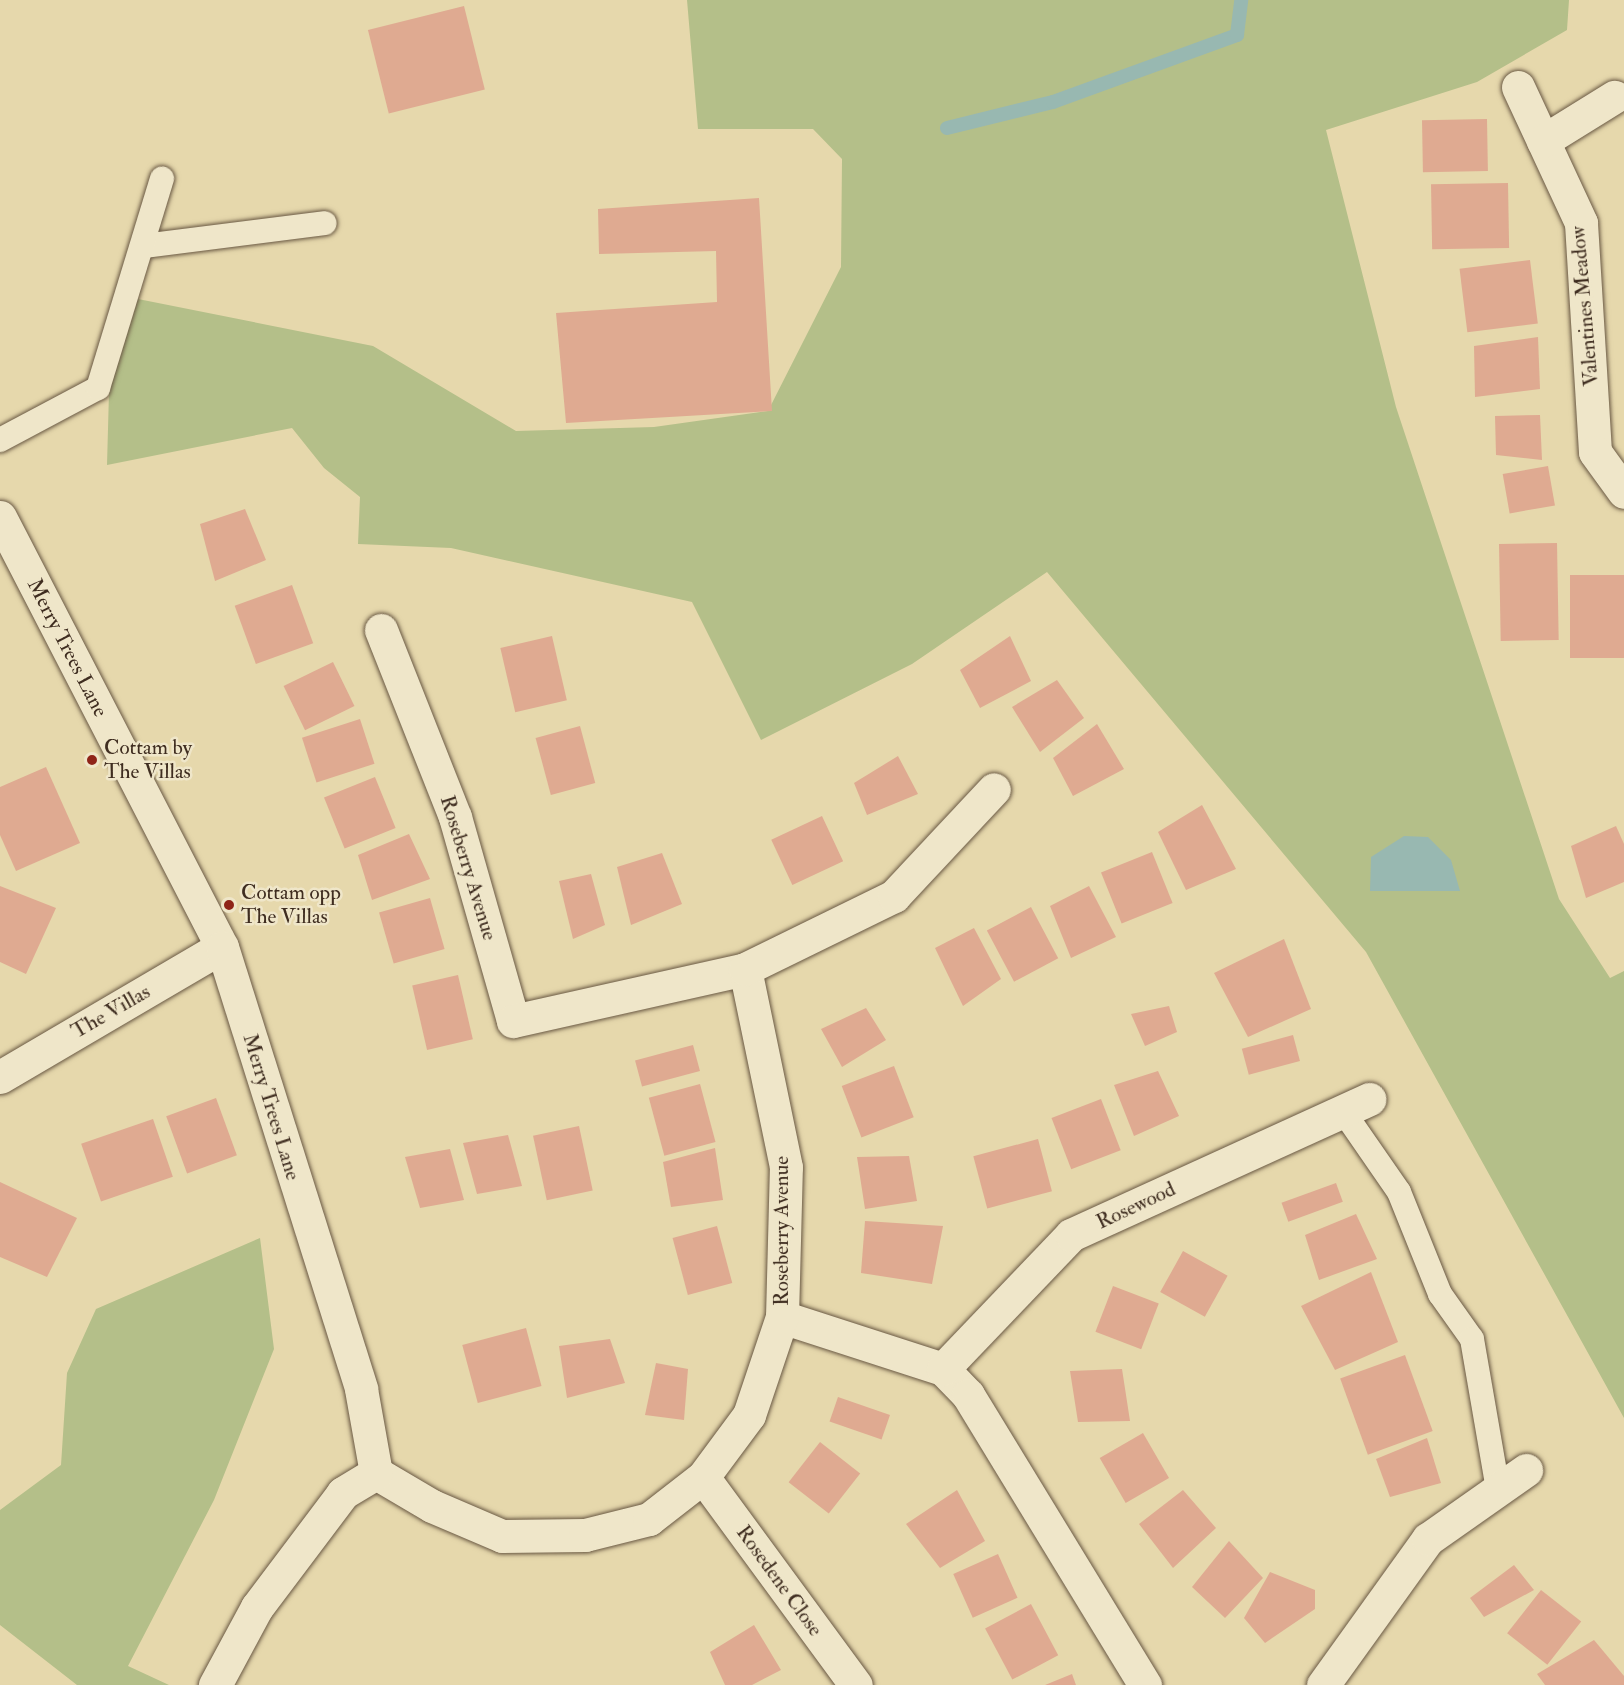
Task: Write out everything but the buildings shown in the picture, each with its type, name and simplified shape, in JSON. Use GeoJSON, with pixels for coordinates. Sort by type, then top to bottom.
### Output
{"type":"FeatureCollection","features":[{"type":"Feature","properties":{"kind":"street","name":"Valentines Meadow"},"geometry":{"type":"LineString","coordinates":[[1518,87],[1581,223],[1595,452],[1624,492]]}},
{"type":"Feature","properties":{"kind":"street"},"geometry":{"type":"LineString","coordinates":[[1543,141],[1614,97]]}},
{"type":"Feature","properties":{"kind":"street","name":"Merry Trees Lane"},"geometry":{"type":"LineString","coordinates":[[0,517],[222,947],[361,1389],[376,1473]]}},
{"type":"Feature","properties":{"kind":"street","name":"Roseberry Avenue"},"geometry":{"type":"LineString","coordinates":[[381,630],[455,817],[513,1021],[745,969],[894,896],[994,789]]}},
{"type":"Feature","properties":{"kind":"street","name":"The Villas"},"geometry":{"type":"LineString","coordinates":[[0,1077],[222,947]]}},
{"type":"Feature","properties":{"kind":"street","name":"Roseberry Avenue"},"geometry":{"type":"LineString","coordinates":[[376,1473],[432,1506],[502,1536],[585,1535],[649,1519],[703,1478],[749,1415],[782,1317],[786,1167],[745,969]]}},
{"type":"Feature","properties":{"kind":"street","name":"Rosewood"},"geometry":{"type":"LineString","coordinates":[[943,1369],[1071,1235],[1356,1105]]}},
{"type":"Feature","properties":{"kind":"street"},"geometry":{"type":"LineString","coordinates":[[782,1317],[943,1369],[968,1395],[1145,1685]]}},
{"type":"Feature","properties":{"kind":"street"},"geometry":{"type":"LineString","coordinates":[[1323,1685],[1428,1539],[1526,1470]]}},
{"type":"Feature","properties":{"kind":"street"},"geometry":{"type":"LineString","coordinates":[[215,1685],[257,1607],[336,1503],[376,1473]]}},
{"type":"Feature","properties":{"kind":"street","name":"Rosedene Close"},"geometry":{"type":"LineString","coordinates":[[703,1478],[856,1685]]}},
{"type":"Feature","properties":{"kind":"lane"},"geometry":{"type":"LineString","coordinates":[[0,440],[98,388],[144,246],[162,179]]}},
{"type":"Feature","properties":{"kind":"lane"},"geometry":{"type":"LineString","coordinates":[[144,246],[325,223]]}},
{"type":"Feature","properties":{"kind":"lane"},"geometry":{"type":"LineString","coordinates":[[1356,1105],[1399,1192],[1440,1294],[1472,1339],[1498,1490]]}},
{"type":"Feature","properties":{"kind":"green space"},"geometry":{"type":"Polygon","coordinates":[[[687,0],[1569,0],[1567,30],[1477,82],[1326,130],[1396,407],[1559,899],[1610,978],[1624,971],[1624,1418],[1366,952],[1047,572],[912,664],[761,740],[692,602],[451,548],[358,544],[360,497],[324,468],[292,428],[107,465],[109,392],[138,299],[373,346],[516,431],[654,427],[768,411],[841,267],[842,159],[813,129],[698,129],[687,0]]]}},
{"type":"Feature","properties":{"kind":"green space"},"geometry":{"type":"Polygon","coordinates":[[[260,1238],[274,1349],[214,1500],[128,1666],[169,1685],[77,1685],[0,1625],[0,1510],[61,1465],[67,1373],[96,1309],[260,1238]]]}},
{"type":"Feature","properties":{"kind":"water"},"geometry":{"type":"Polygon","coordinates":[[[1404,836],[1428,837],[1451,860],[1460,891],[1370,891],[1371,857],[1404,836]]]}},
{"type":"Feature","properties":{"kind":"waterway"},"geometry":{"type":"LineString","coordinates":[[947,128],[1053,102],[1237,35],[1241,0]]}},
{"type":"Feature","properties":{"kind":"place","name":"Cottam by The Villas"},"geometry":{"type":"Point","coordinates":[92,760]}},
{"type":"Feature","properties":{"kind":"place","name":"Cottam opp The Villas"},"geometry":{"type":"Point","coordinates":[229,905]}}]}
